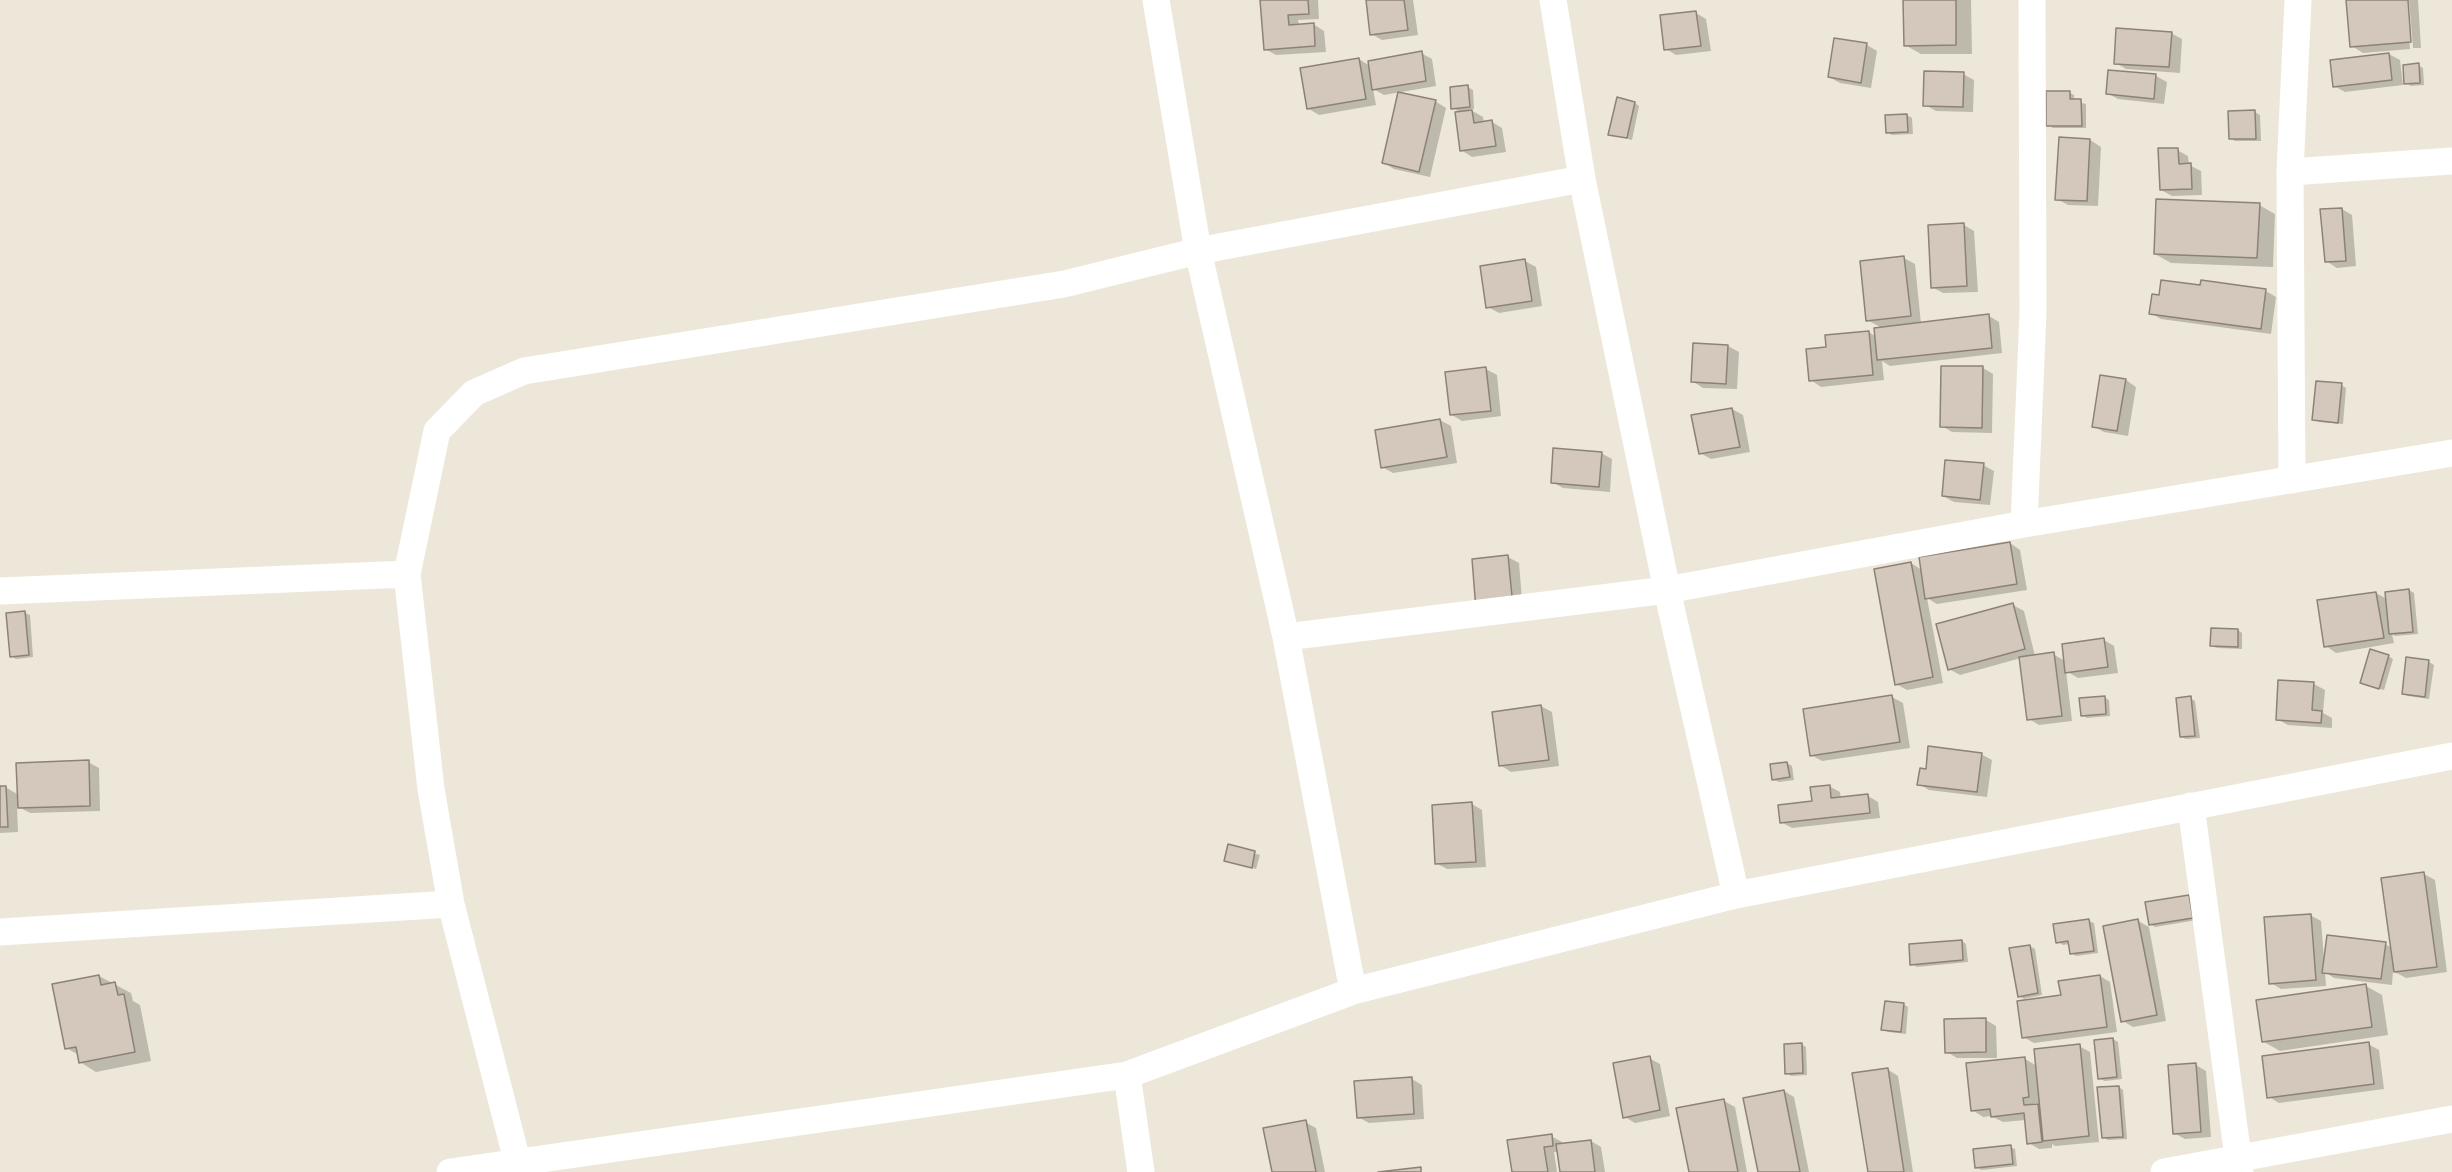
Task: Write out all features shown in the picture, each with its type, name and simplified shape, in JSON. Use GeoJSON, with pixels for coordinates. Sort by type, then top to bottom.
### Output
{"type":"FeatureCollection","features":[{"type":"Feature","properties":{"kind":"street"},"geometry":{"type":"LineString","coordinates":[[1156,0],[1198,251],[1286,637],[1353,991]]}},
{"type":"Feature","properties":{"kind":"street"},"geometry":{"type":"LineString","coordinates":[[1553,0],[1582,179],[1666,590],[1736,895]]}},
{"type":"Feature","properties":{"kind":"street"},"geometry":{"type":"LineString","coordinates":[[2024,524],[2033,313],[2032,0]]}},
{"type":"Feature","properties":{"kind":"street"},"geometry":{"type":"LineString","coordinates":[[2292,480],[2290,172],[2298,0]]}},
{"type":"Feature","properties":{"kind":"street"},"geometry":{"type":"LineString","coordinates":[[2290,172],[2452,161]]}},
{"type":"Feature","properties":{"kind":"street"},"geometry":{"type":"LineString","coordinates":[[519,1167],[451,904],[431,789],[407,574],[437,431],[474,393],[524,371],[1064,284],[1198,251],[1582,179]]}},
{"type":"Feature","properties":{"kind":"street"},"geometry":{"type":"LineString","coordinates":[[1286,637],[1666,590],[2024,524],[2452,453]]}},
{"type":"Feature","properties":{"kind":"street"},"geometry":{"type":"LineString","coordinates":[[0,591],[407,574]]}},
{"type":"Feature","properties":{"kind":"street"},"geometry":{"type":"LineString","coordinates":[[450,1172],[519,1167],[1127,1075],[1353,991],[1736,895],[2452,756]]}},
{"type":"Feature","properties":{"kind":"street"},"geometry":{"type":"LineString","coordinates":[[2191,806],[2240,1165]]}},
{"type":"Feature","properties":{"kind":"street"},"geometry":{"type":"LineString","coordinates":[[0,932],[451,904]]}},
{"type":"Feature","properties":{"kind":"street"},"geometry":{"type":"LineString","coordinates":[[1127,1075],[1141,1172]]}},
{"type":"Feature","properties":{"kind":"street"},"geometry":{"type":"LineString","coordinates":[[2164,1172],[2240,1165],[2452,1119]]}},
{"type":"Feature","properties":{"kind":"building"},"geometry":{"type":"Polygon","coordinates":[[[1260,0],[1308,0],[1309,14],[1288,15],[1289,25],[1314,23],[1315,46],[1264,50],[1260,0]]]}},
{"type":"Feature","properties":{"kind":"building"},"geometry":{"type":"Polygon","coordinates":[[[1366,0],[1404,0],[1408,30],[1370,35],[1366,0]]]}},
{"type":"Feature","properties":{"kind":"building"},"geometry":{"type":"Polygon","coordinates":[[[1903,0],[1956,0],[1956,45],[1904,46],[1903,0]]]}},
{"type":"Feature","properties":{"kind":"building"},"geometry":{"type":"Polygon","coordinates":[[[2346,0],[2408,0],[2411,42],[2350,47],[2346,0]]]}},
{"type":"Feature","properties":{"kind":"building"},"geometry":{"type":"Polygon","coordinates":[[[1696,11],[1701,46],[1664,50],[1660,15],[1696,11]]]}},
{"type":"Feature","properties":{"kind":"building"},"geometry":{"type":"Polygon","coordinates":[[[2116,28],[2172,32],[2169,67],[2114,64],[2116,28]]]}},
{"type":"Feature","properties":{"kind":"building"},"geometry":{"type":"Polygon","coordinates":[[[1834,38],[1867,43],[1861,83],[1828,77],[1834,38]]]}},
{"type":"Feature","properties":{"kind":"building"},"geometry":{"type":"Polygon","coordinates":[[[1422,51],[1426,81],[1372,90],[1368,61],[1422,51]]]}},
{"type":"Feature","properties":{"kind":"building"},"geometry":{"type":"Polygon","coordinates":[[[2389,53],[2392,80],[2333,87],[2330,60],[2389,53]]]}},
{"type":"Feature","properties":{"kind":"building"},"geometry":{"type":"Polygon","coordinates":[[[1359,58],[1366,99],[1307,109],[1300,68],[1359,58]]]}},
{"type":"Feature","properties":{"kind":"building"},"geometry":{"type":"Polygon","coordinates":[[[2419,63],[2420,83],[2404,84],[2403,65],[2419,63]]]}},
{"type":"Feature","properties":{"kind":"building"},"geometry":{"type":"Polygon","coordinates":[[[2108,70],[2156,74],[2154,99],[2106,94],[2108,70]]]}},
{"type":"Feature","properties":{"kind":"building"},"geometry":{"type":"Polygon","coordinates":[[[1924,71],[1964,72],[1963,107],[1923,106],[1924,71]]]}},
{"type":"Feature","properties":{"kind":"building"},"geometry":{"type":"Polygon","coordinates":[[[1468,85],[1470,107],[1451,109],[1450,87],[1468,85]]]}},
{"type":"Feature","properties":{"kind":"building"},"geometry":{"type":"Polygon","coordinates":[[[2046,91],[2070,91],[2070,99],[2081,99],[2082,126],[2046,126],[2046,91]]]}},
{"type":"Feature","properties":{"kind":"building"},"geometry":{"type":"Polygon","coordinates":[[[1398,92],[1436,100],[1419,172],[1382,163],[1398,92]]]}},
{"type":"Feature","properties":{"kind":"building"},"geometry":{"type":"Polygon","coordinates":[[[1617,97],[1635,102],[1627,138],[1608,135],[1617,97]]]}},
{"type":"Feature","properties":{"kind":"building"},"geometry":{"type":"Polygon","coordinates":[[[1472,110],[1474,123],[1492,120],[1496,146],[1460,151],[1455,112],[1472,110]]]}},
{"type":"Feature","properties":{"kind":"building"},"geometry":{"type":"Polygon","coordinates":[[[2255,110],[2256,139],[2229,139],[2228,111],[2255,110]]]}},
{"type":"Feature","properties":{"kind":"building"},"geometry":{"type":"Polygon","coordinates":[[[1907,114],[1908,132],[1886,133],[1885,115],[1907,114]]]}},
{"type":"Feature","properties":{"kind":"building"},"geometry":{"type":"Polygon","coordinates":[[[2059,137],[2090,139],[2087,201],[2055,200],[2059,137]]]}},
{"type":"Feature","properties":{"kind":"building"},"geometry":{"type":"Polygon","coordinates":[[[2158,148],[2178,148],[2179,164],[2191,163],[2192,189],[2160,190],[2158,148]]]}},
{"type":"Feature","properties":{"kind":"building"},"geometry":{"type":"Polygon","coordinates":[[[2156,199],[2260,203],[2257,258],[2154,254],[2156,199]]]}},
{"type":"Feature","properties":{"kind":"building"},"geometry":{"type":"Polygon","coordinates":[[[2342,208],[2346,261],[2325,262],[2320,209],[2342,208]]]}},
{"type":"Feature","properties":{"kind":"building"},"geometry":{"type":"Polygon","coordinates":[[[1964,223],[1967,286],[1931,288],[1928,225],[1964,223]]]}},
{"type":"Feature","properties":{"kind":"building"},"geometry":{"type":"Polygon","coordinates":[[[1904,256],[1911,316],[1866,321],[1860,261],[1904,256]]]}},
{"type":"Feature","properties":{"kind":"building"},"geometry":{"type":"Polygon","coordinates":[[[1525,259],[1532,301],[1486,308],[1480,266],[1525,259]]]}},
{"type":"Feature","properties":{"kind":"building"},"geometry":{"type":"Polygon","coordinates":[[[2161,280],[2200,285],[2201,280],[2266,289],[2261,329],[2149,314],[2152,294],[2159,295],[2161,280]]]}},
{"type":"Feature","properties":{"kind":"building"},"geometry":{"type":"Polygon","coordinates":[[[1989,314],[1992,348],[1877,360],[1874,328],[1989,314]]]}},
{"type":"Feature","properties":{"kind":"building"},"geometry":{"type":"Polygon","coordinates":[[[1869,331],[1873,375],[1809,381],[1806,349],[1826,347],[1825,335],[1869,331]]]}},
{"type":"Feature","properties":{"kind":"building"},"geometry":{"type":"Polygon","coordinates":[[[1693,343],[1728,345],[1726,384],[1691,382],[1693,343]]]}},
{"type":"Feature","properties":{"kind":"building"},"geometry":{"type":"Polygon","coordinates":[[[1941,366],[1983,366],[1982,428],[1940,427],[1941,366]]]}},
{"type":"Feature","properties":{"kind":"building"},"geometry":{"type":"Polygon","coordinates":[[[1486,367],[1491,411],[1450,415],[1445,372],[1486,367]]]}},
{"type":"Feature","properties":{"kind":"building"},"geometry":{"type":"Polygon","coordinates":[[[2100,375],[2126,379],[2117,431],[2092,427],[2100,375]]]}},
{"type":"Feature","properties":{"kind":"building"},"geometry":{"type":"Polygon","coordinates":[[[2316,381],[2342,383],[2338,423],[2312,420],[2316,381]]]}},
{"type":"Feature","properties":{"kind":"building"},"geometry":{"type":"Polygon","coordinates":[[[1732,408],[1740,447],[1699,454],[1691,415],[1732,408]]]}},
{"type":"Feature","properties":{"kind":"building"},"geometry":{"type":"Polygon","coordinates":[[[1440,419],[1447,457],[1381,468],[1375,430],[1440,419]]]}},
{"type":"Feature","properties":{"kind":"building"},"geometry":{"type":"Polygon","coordinates":[[[1553,448],[1602,452],[1599,487],[1551,483],[1553,448]]]}},
{"type":"Feature","properties":{"kind":"building"},"geometry":{"type":"Polygon","coordinates":[[[1945,460],[1984,463],[1980,500],[1942,496],[1945,460]]]}},
{"type":"Feature","properties":{"kind":"building"},"geometry":{"type":"Polygon","coordinates":[[[2010,542],[2017,584],[1925,599],[1919,557],[2010,542]]]}},
{"type":"Feature","properties":{"kind":"building"},"geometry":{"type":"Polygon","coordinates":[[[1508,555],[1513,607],[1476,610],[1472,559],[1508,555]]]}},
{"type":"Feature","properties":{"kind":"building"},"geometry":{"type":"Polygon","coordinates":[[[1911,562],[1933,677],[1895,685],[1874,569],[1911,562]]]}},
{"type":"Feature","properties":{"kind":"building"},"geometry":{"type":"Polygon","coordinates":[[[2409,589],[2413,632],[2389,634],[2385,592],[2409,589]]]}},
{"type":"Feature","properties":{"kind":"building"},"geometry":{"type":"Polygon","coordinates":[[[2376,592],[2384,638],[2324,647],[2317,600],[2376,592]]]}},
{"type":"Feature","properties":{"kind":"building"},"geometry":{"type":"Polygon","coordinates":[[[2013,603],[2025,649],[1948,670],[1936,624],[2013,603]]]}},
{"type":"Feature","properties":{"kind":"building"},"geometry":{"type":"Polygon","coordinates":[[[25,611],[29,655],[10,657],[6,613],[25,611]]]}},
{"type":"Feature","properties":{"kind":"building"},"geometry":{"type":"Polygon","coordinates":[[[2211,628],[2238,629],[2238,647],[2210,646],[2211,628]]]}},
{"type":"Feature","properties":{"kind":"building"},"geometry":{"type":"Polygon","coordinates":[[[2104,638],[2108,667],[2065,673],[2062,644],[2104,638]]]}},
{"type":"Feature","properties":{"kind":"building"},"geometry":{"type":"Polygon","coordinates":[[[2370,649],[2389,655],[2379,689],[2360,683],[2370,649]]]}},
{"type":"Feature","properties":{"kind":"building"},"geometry":{"type":"Polygon","coordinates":[[[2054,652],[2062,716],[2027,720],[2019,657],[2054,652]]]}},
{"type":"Feature","properties":{"kind":"building"},"geometry":{"type":"Polygon","coordinates":[[[2406,657],[2429,660],[2425,697],[2402,694],[2406,657]]]}},
{"type":"Feature","properties":{"kind":"building"},"geometry":{"type":"Polygon","coordinates":[[[2278,680],[2314,682],[2312,710],[2322,711],[2321,723],[2276,720],[2278,680]]]}},
{"type":"Feature","properties":{"kind":"building"},"geometry":{"type":"Polygon","coordinates":[[[1892,695],[1900,742],[1810,756],[1803,709],[1892,695]]]}},
{"type":"Feature","properties":{"kind":"building"},"geometry":{"type":"Polygon","coordinates":[[[2105,696],[2106,714],[2081,716],[2079,698],[2105,696]]]}},
{"type":"Feature","properties":{"kind":"building"},"geometry":{"type":"Polygon","coordinates":[[[2191,696],[2195,736],[2180,737],[2176,698],[2191,696]]]}},
{"type":"Feature","properties":{"kind":"building"},"geometry":{"type":"Polygon","coordinates":[[[1541,705],[1549,760],[1499,766],[1492,712],[1541,705]]]}},
{"type":"Feature","properties":{"kind":"building"},"geometry":{"type":"Polygon","coordinates":[[[1928,746],[1982,753],[1977,792],[1917,785],[1920,768],[1926,769],[1928,746]]]}},
{"type":"Feature","properties":{"kind":"building"},"geometry":{"type":"Polygon","coordinates":[[[89,760],[90,806],[18,808],[16,763],[89,760]]]}},
{"type":"Feature","properties":{"kind":"building"},"geometry":{"type":"Polygon","coordinates":[[[1787,762],[1790,777],[1772,780],[1770,764],[1787,762]]]}},
{"type":"Feature","properties":{"kind":"building"},"geometry":{"type":"Polygon","coordinates":[[[1830,785],[1831,798],[1868,794],[1870,813],[1780,823],[1778,805],[1812,801],[1810,787],[1830,785]]]}},
{"type":"Feature","properties":{"kind":"building"},"geometry":{"type":"Polygon","coordinates":[[[0,786],[6,786],[8,827],[0,827],[0,786]]]}},
{"type":"Feature","properties":{"kind":"building"},"geometry":{"type":"Polygon","coordinates":[[[1472,802],[1476,862],[1435,864],[1432,805],[1472,802]]]}},
{"type":"Feature","properties":{"kind":"building"},"geometry":{"type":"Polygon","coordinates":[[[1228,844],[1255,851],[1252,868],[1224,861],[1228,844]]]}},
{"type":"Feature","properties":{"kind":"building"},"geometry":{"type":"Polygon","coordinates":[[[2424,872],[2437,967],[2394,972],[2381,878],[2424,872]]]}},
{"type":"Feature","properties":{"kind":"building"},"geometry":{"type":"Polygon","coordinates":[[[2189,895],[2193,918],[2149,925],[2145,902],[2189,895]]]}},
{"type":"Feature","properties":{"kind":"building"},"geometry":{"type":"Polygon","coordinates":[[[2311,914],[2316,980],[2269,984],[2264,917],[2311,914]]]}},
{"type":"Feature","properties":{"kind":"building"},"geometry":{"type":"Polygon","coordinates":[[[2089,919],[2094,951],[2070,954],[2068,941],[2056,943],[2053,924],[2089,919]]]}},
{"type":"Feature","properties":{"kind":"building"},"geometry":{"type":"Polygon","coordinates":[[[2138,919],[2157,1015],[2121,1022],[2103,926],[2138,919]]]}},
{"type":"Feature","properties":{"kind":"building"},"geometry":{"type":"Polygon","coordinates":[[[2327,935],[2386,942],[2381,979],[2322,973],[2327,935]]]}},
{"type":"Feature","properties":{"kind":"building"},"geometry":{"type":"Polygon","coordinates":[[[1962,940],[1963,960],[1910,965],[1909,944],[1962,940]]]}},
{"type":"Feature","properties":{"kind":"building"},"geometry":{"type":"Polygon","coordinates":[[[2030,945],[2038,993],[2018,997],[2009,948],[2030,945]]]}},
{"type":"Feature","properties":{"kind":"building"},"geometry":{"type":"Polygon","coordinates":[[[99,975],[101,985],[115,982],[118,995],[124,994],[135,1052],[79,1063],[76,1047],[65,1049],[52,984],[99,975]]]}},
{"type":"Feature","properties":{"kind":"building"},"geometry":{"type":"Polygon","coordinates":[[[2100,975],[2107,1027],[2022,1038],[2017,1001],[2061,995],[2058,981],[2100,975]]]}},
{"type":"Feature","properties":{"kind":"building"},"geometry":{"type":"Polygon","coordinates":[[[2366,984],[2372,1027],[2262,1042],[2256,1000],[2366,984]]]}},
{"type":"Feature","properties":{"kind":"building"},"geometry":{"type":"Polygon","coordinates":[[[1885,1001],[1904,1003],[1901,1032],[1881,1030],[1885,1001]]]}},
{"type":"Feature","properties":{"kind":"building"},"geometry":{"type":"Polygon","coordinates":[[[1986,1018],[1986,1052],[1945,1053],[1944,1019],[1986,1018]]]}},
{"type":"Feature","properties":{"kind":"building"},"geometry":{"type":"Polygon","coordinates":[[[2113,1038],[2117,1077],[2098,1079],[2094,1040],[2113,1038]]]}},
{"type":"Feature","properties":{"kind":"building"},"geometry":{"type":"Polygon","coordinates":[[[2369,1042],[2374,1084],[2267,1098],[2262,1056],[2369,1042]]]}},
{"type":"Feature","properties":{"kind":"building"},"geometry":{"type":"Polygon","coordinates":[[[1802,1043],[1803,1073],[1785,1074],[1784,1044],[1802,1043]]]}},
{"type":"Feature","properties":{"kind":"building"},"geometry":{"type":"Polygon","coordinates":[[[2080,1044],[2089,1136],[2043,1141],[2034,1049],[2080,1044]]]}},
{"type":"Feature","properties":{"kind":"building"},"geometry":{"type":"Polygon","coordinates":[[[1650,1056],[1660,1110],[1623,1118],[1613,1063],[1650,1056]]]}},
{"type":"Feature","properties":{"kind":"building"},"geometry":{"type":"Polygon","coordinates":[[[2025,1057],[2029,1097],[2023,1098],[2024,1105],[2038,1104],[2042,1142],[2027,1144],[2024,1113],[1991,1117],[1990,1109],[1971,1111],[1966,1063],[2025,1057]]]}},
{"type":"Feature","properties":{"kind":"building"},"geometry":{"type":"Polygon","coordinates":[[[2196,1063],[2201,1132],[2173,1134],[2168,1065],[2196,1063]]]}},
{"type":"Feature","properties":{"kind":"building"},"geometry":{"type":"Polygon","coordinates":[[[1888,1068],[1904,1172],[1868,1172],[1852,1073],[1888,1068]]]}},
{"type":"Feature","properties":{"kind":"building"},"geometry":{"type":"Polygon","coordinates":[[[1412,1077],[1414,1114],[1357,1118],[1354,1081],[1412,1077]]]}},
{"type":"Feature","properties":{"kind":"building"},"geometry":{"type":"Polygon","coordinates":[[[2119,1086],[2123,1137],[2102,1138],[2097,1087],[2119,1086]]]}},
{"type":"Feature","properties":{"kind":"building"},"geometry":{"type":"Polygon","coordinates":[[[1784,1090],[1800,1172],[1758,1172],[1743,1098],[1784,1090]]]}},
{"type":"Feature","properties":{"kind":"building"},"geometry":{"type":"Polygon","coordinates":[[[1724,1099],[1738,1172],[1689,1172],[1676,1108],[1724,1099]]]}},
{"type":"Feature","properties":{"kind":"building"},"geometry":{"type":"Polygon","coordinates":[[[1306,1120],[1316,1172],[1272,1172],[1263,1128],[1306,1120]]]}},
{"type":"Feature","properties":{"kind":"building"},"geometry":{"type":"Polygon","coordinates":[[[1552,1134],[1553,1146],[1544,1147],[1548,1172],[1512,1172],[1507,1140],[1552,1134]]]}},
{"type":"Feature","properties":{"kind":"building"},"geometry":{"type":"Polygon","coordinates":[[[1591,1140],[1595,1172],[1560,1172],[1556,1144],[1591,1140]]]}},
{"type":"Feature","properties":{"kind":"building"},"geometry":{"type":"Polygon","coordinates":[[[2011,1145],[2013,1164],[1975,1168],[1973,1149],[2011,1145]]]}},
{"type":"Feature","properties":{"kind":"building"},"geometry":{"type":"Polygon","coordinates":[[[1421,1167],[1421,1172],[1378,1172],[1421,1167]]]}}]}
